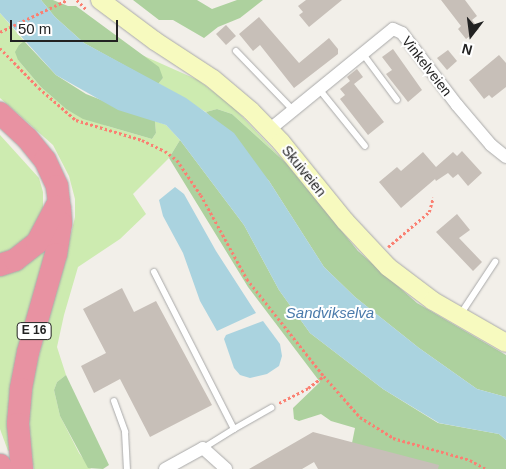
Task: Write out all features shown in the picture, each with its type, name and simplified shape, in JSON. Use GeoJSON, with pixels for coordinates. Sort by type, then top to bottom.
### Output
{"type":"FeatureCollection","features":[{"type":"Feature","properties":{"kind":"highway","name":"E 16"},"geometry":{"type":"LineString","coordinates":[[0,113],[38,149],[50,168],[59,194],[61,223],[56,254],[28,352],[21,388],[18,424],[22,469]]}},
{"type":"Feature","properties":{"kind":"highway"},"geometry":{"type":"LineString","coordinates":[[0,265],[16,260],[37,244],[53,214],[59,194]]}},
{"type":"Feature","properties":{"kind":"highway"},"geometry":{"type":"LineString","coordinates":[[0,465],[2,469]]}},
{"type":"Feature","properties":{"kind":"main road","name":"Skuiveien"},"geometry":{"type":"LineString","coordinates":[[100,0],[155,41],[213,79],[269,130],[345,221],[388,267],[459,317],[506,343]]}},
{"type":"Feature","properties":{"kind":"street","name":"Vinkelveien"},"geometry":{"type":"LineString","coordinates":[[269,130],[393,29],[402,33],[457,105],[491,145],[506,157]]}},
{"type":"Feature","properties":{"kind":"street"},"geometry":{"type":"LineString","coordinates":[[165,469],[203,448],[226,469]]}},
{"type":"Feature","properties":{"kind":"lane"},"geometry":{"type":"LineString","coordinates":[[236,51],[293,110]]}},
{"type":"Feature","properties":{"kind":"lane"},"geometry":{"type":"LineString","coordinates":[[363,54],[397,100]]}},
{"type":"Feature","properties":{"kind":"lane"},"geometry":{"type":"LineString","coordinates":[[319,89],[366,146]]}},
{"type":"Feature","properties":{"kind":"lane"},"geometry":{"type":"LineString","coordinates":[[459,317],[495,262]]}},
{"type":"Feature","properties":{"kind":"lane"},"geometry":{"type":"LineString","coordinates":[[154,272],[234,429]]}},
{"type":"Feature","properties":{"kind":"lane"},"geometry":{"type":"LineString","coordinates":[[114,401],[125,432],[127,469]]}},
{"type":"Feature","properties":{"kind":"lane"},"geometry":{"type":"LineString","coordinates":[[203,448],[271,408]]}},
{"type":"Feature","properties":{"kind":"path"},"geometry":{"type":"LineString","coordinates":[[2,31],[67,0]]}},
{"type":"Feature","properties":{"kind":"path"},"geometry":{"type":"LineString","coordinates":[[0,48],[39,88],[76,120],[92,127],[142,140],[165,151],[177,160],[201,195],[247,279],[324,376],[360,417],[393,438],[470,460],[486,469]]}},
{"type":"Feature","properties":{"kind":"path"},"geometry":{"type":"LineString","coordinates":[[388,247],[429,212],[433,198]]}},
{"type":"Feature","properties":{"kind":"path"},"geometry":{"type":"LineString","coordinates":[[271,408],[308,388],[324,376]]}},
{"type":"Feature","properties":{"kind":"green space"},"geometry":{"type":"Polygon","coordinates":[[[41,0],[53,0],[68,6],[76,6],[159,67],[163,78],[158,84],[84,43],[55,17],[41,0]]]}},
{"type":"Feature","properties":{"kind":"green space"},"geometry":{"type":"Polygon","coordinates":[[[133,0],[197,0],[212,9],[237,0],[263,0],[240,18],[218,27],[204,38],[173,20],[159,20],[133,0]]]}},
{"type":"Feature","properties":{"kind":"green space"},"geometry":{"type":"Polygon","coordinates":[[[0,13],[24,41],[19,45],[18,60],[41,87],[66,109],[107,126],[152,139],[156,133],[155,121],[166,125],[180,140],[169,158],[133,194],[146,214],[120,239],[78,267],[64,315],[57,347],[66,375],[57,382],[54,390],[60,416],[79,453],[91,469],[34,469],[32,460],[28,409],[33,378],[75,217],[75,199],[69,176],[53,145],[0,98],[0,13]]]}},
{"type":"Feature","properties":{"kind":"green space"},"geometry":{"type":"Polygon","coordinates":[[[24,41],[56,75],[86,94],[155,121],[156,133],[152,139],[83,119],[66,109],[41,87],[18,60],[15,52],[24,41]]]}},
{"type":"Feature","properties":{"kind":"green space"},"geometry":{"type":"Polygon","coordinates":[[[135,52],[198,80],[232,106],[286,163],[232,114],[217,109],[206,112],[158,84],[163,78],[135,52]]]}},
{"type":"Feature","properties":{"kind":"green space"},"geometry":{"type":"Polygon","coordinates":[[[217,109],[232,114],[286,163],[358,251],[417,303],[506,355],[506,397],[477,389],[419,348],[355,297],[324,267],[269,181],[206,112],[217,109]]]}},
{"type":"Feature","properties":{"kind":"green space"},"geometry":{"type":"Polygon","coordinates":[[[0,135],[39,178],[43,192],[43,208],[29,241],[0,256],[0,135]]]}},
{"type":"Feature","properties":{"kind":"green space"},"geometry":{"type":"Polygon","coordinates":[[[180,140],[244,225],[279,290],[310,333],[383,389],[438,423],[499,434],[506,440],[506,469],[421,469],[352,443],[355,428],[331,421],[321,414],[299,421],[294,419],[293,408],[320,382],[248,287],[169,158],[180,140]]]}},
{"type":"Feature","properties":{"kind":"green space"},"geometry":{"type":"Polygon","coordinates":[[[47,246],[10,450],[8,451],[0,429],[0,274],[47,246]]]}},
{"type":"Feature","properties":{"kind":"green space"},"geometry":{"type":"Polygon","coordinates":[[[66,375],[109,465],[103,469],[88,468],[60,416],[54,390],[57,382],[66,375]]]}},
{"type":"Feature","properties":{"kind":"water","name":"Sandvikselva"},"geometry":{"type":"Polygon","coordinates":[[[0,0],[41,0],[55,17],[84,43],[186,98],[234,133],[269,181],[324,267],[355,297],[419,348],[477,389],[506,397],[506,440],[499,434],[439,423],[383,389],[310,333],[279,290],[244,225],[180,140],[166,125],[118,110],[56,75],[0,13],[0,0]]]}},
{"type":"Feature","properties":{"kind":"water"},"geometry":{"type":"Polygon","coordinates":[[[175,187],[184,194],[216,251],[256,313],[217,331],[200,301],[183,253],[163,216],[159,200],[175,187]]]}},
{"type":"Feature","properties":{"kind":"water"},"geometry":{"type":"Polygon","coordinates":[[[263,321],[280,344],[282,356],[279,366],[267,374],[250,378],[240,375],[234,368],[224,339],[226,335],[263,321]]]}},
{"type":"Feature","properties":{"kind":"building"},"geometry":{"type":"Polygon","coordinates":[[[306,0],[342,0],[309,27],[299,15],[303,12],[298,6],[306,0]]]}},
{"type":"Feature","properties":{"kind":"building"},"geometry":{"type":"Polygon","coordinates":[[[441,0],[465,0],[477,16],[472,20],[479,29],[466,39],[458,29],[461,26],[441,0]]]}},
{"type":"Feature","properties":{"kind":"building"},"geometry":{"type":"Polygon","coordinates":[[[259,17],[299,63],[329,38],[338,49],[338,54],[294,88],[260,45],[253,51],[239,34],[259,17]]]}},
{"type":"Feature","properties":{"kind":"building"},"geometry":{"type":"Polygon","coordinates":[[[226,25],[236,36],[226,45],[216,34],[226,25]]]}},
{"type":"Feature","properties":{"kind":"building"},"geometry":{"type":"Polygon","coordinates":[[[393,49],[422,90],[408,102],[386,74],[392,70],[382,57],[393,49]]]}},
{"type":"Feature","properties":{"kind":"building"},"geometry":{"type":"Polygon","coordinates":[[[448,50],[457,61],[447,70],[437,58],[448,50]]]}},
{"type":"Feature","properties":{"kind":"building"},"geometry":{"type":"Polygon","coordinates":[[[499,55],[506,63],[506,87],[492,98],[489,95],[484,99],[469,80],[499,55]]]}},
{"type":"Feature","properties":{"kind":"building"},"geometry":{"type":"Polygon","coordinates":[[[357,69],[363,77],[354,84],[384,122],[368,135],[340,99],[345,95],[340,89],[350,81],[347,77],[357,69]]]}},
{"type":"Feature","properties":{"kind":"building"},"geometry":{"type":"Polygon","coordinates":[[[462,151],[482,173],[468,186],[458,174],[453,178],[448,173],[436,181],[435,179],[401,208],[379,182],[397,167],[401,171],[423,152],[436,167],[453,152],[457,156],[462,151]]]}},
{"type":"Feature","properties":{"kind":"building"},"geometry":{"type":"Polygon","coordinates":[[[457,214],[470,230],[459,238],[482,262],[473,271],[436,232],[457,214]]]}},
{"type":"Feature","properties":{"kind":"building"},"geometry":{"type":"Polygon","coordinates":[[[122,288],[134,312],[156,301],[212,405],[150,437],[120,379],[94,393],[81,366],[106,353],[83,309],[122,288]]]}},
{"type":"Feature","properties":{"kind":"building"},"geometry":{"type":"Polygon","coordinates":[[[313,432],[439,465],[438,469],[318,469],[314,462],[302,469],[249,469],[313,432]]]}}]}
